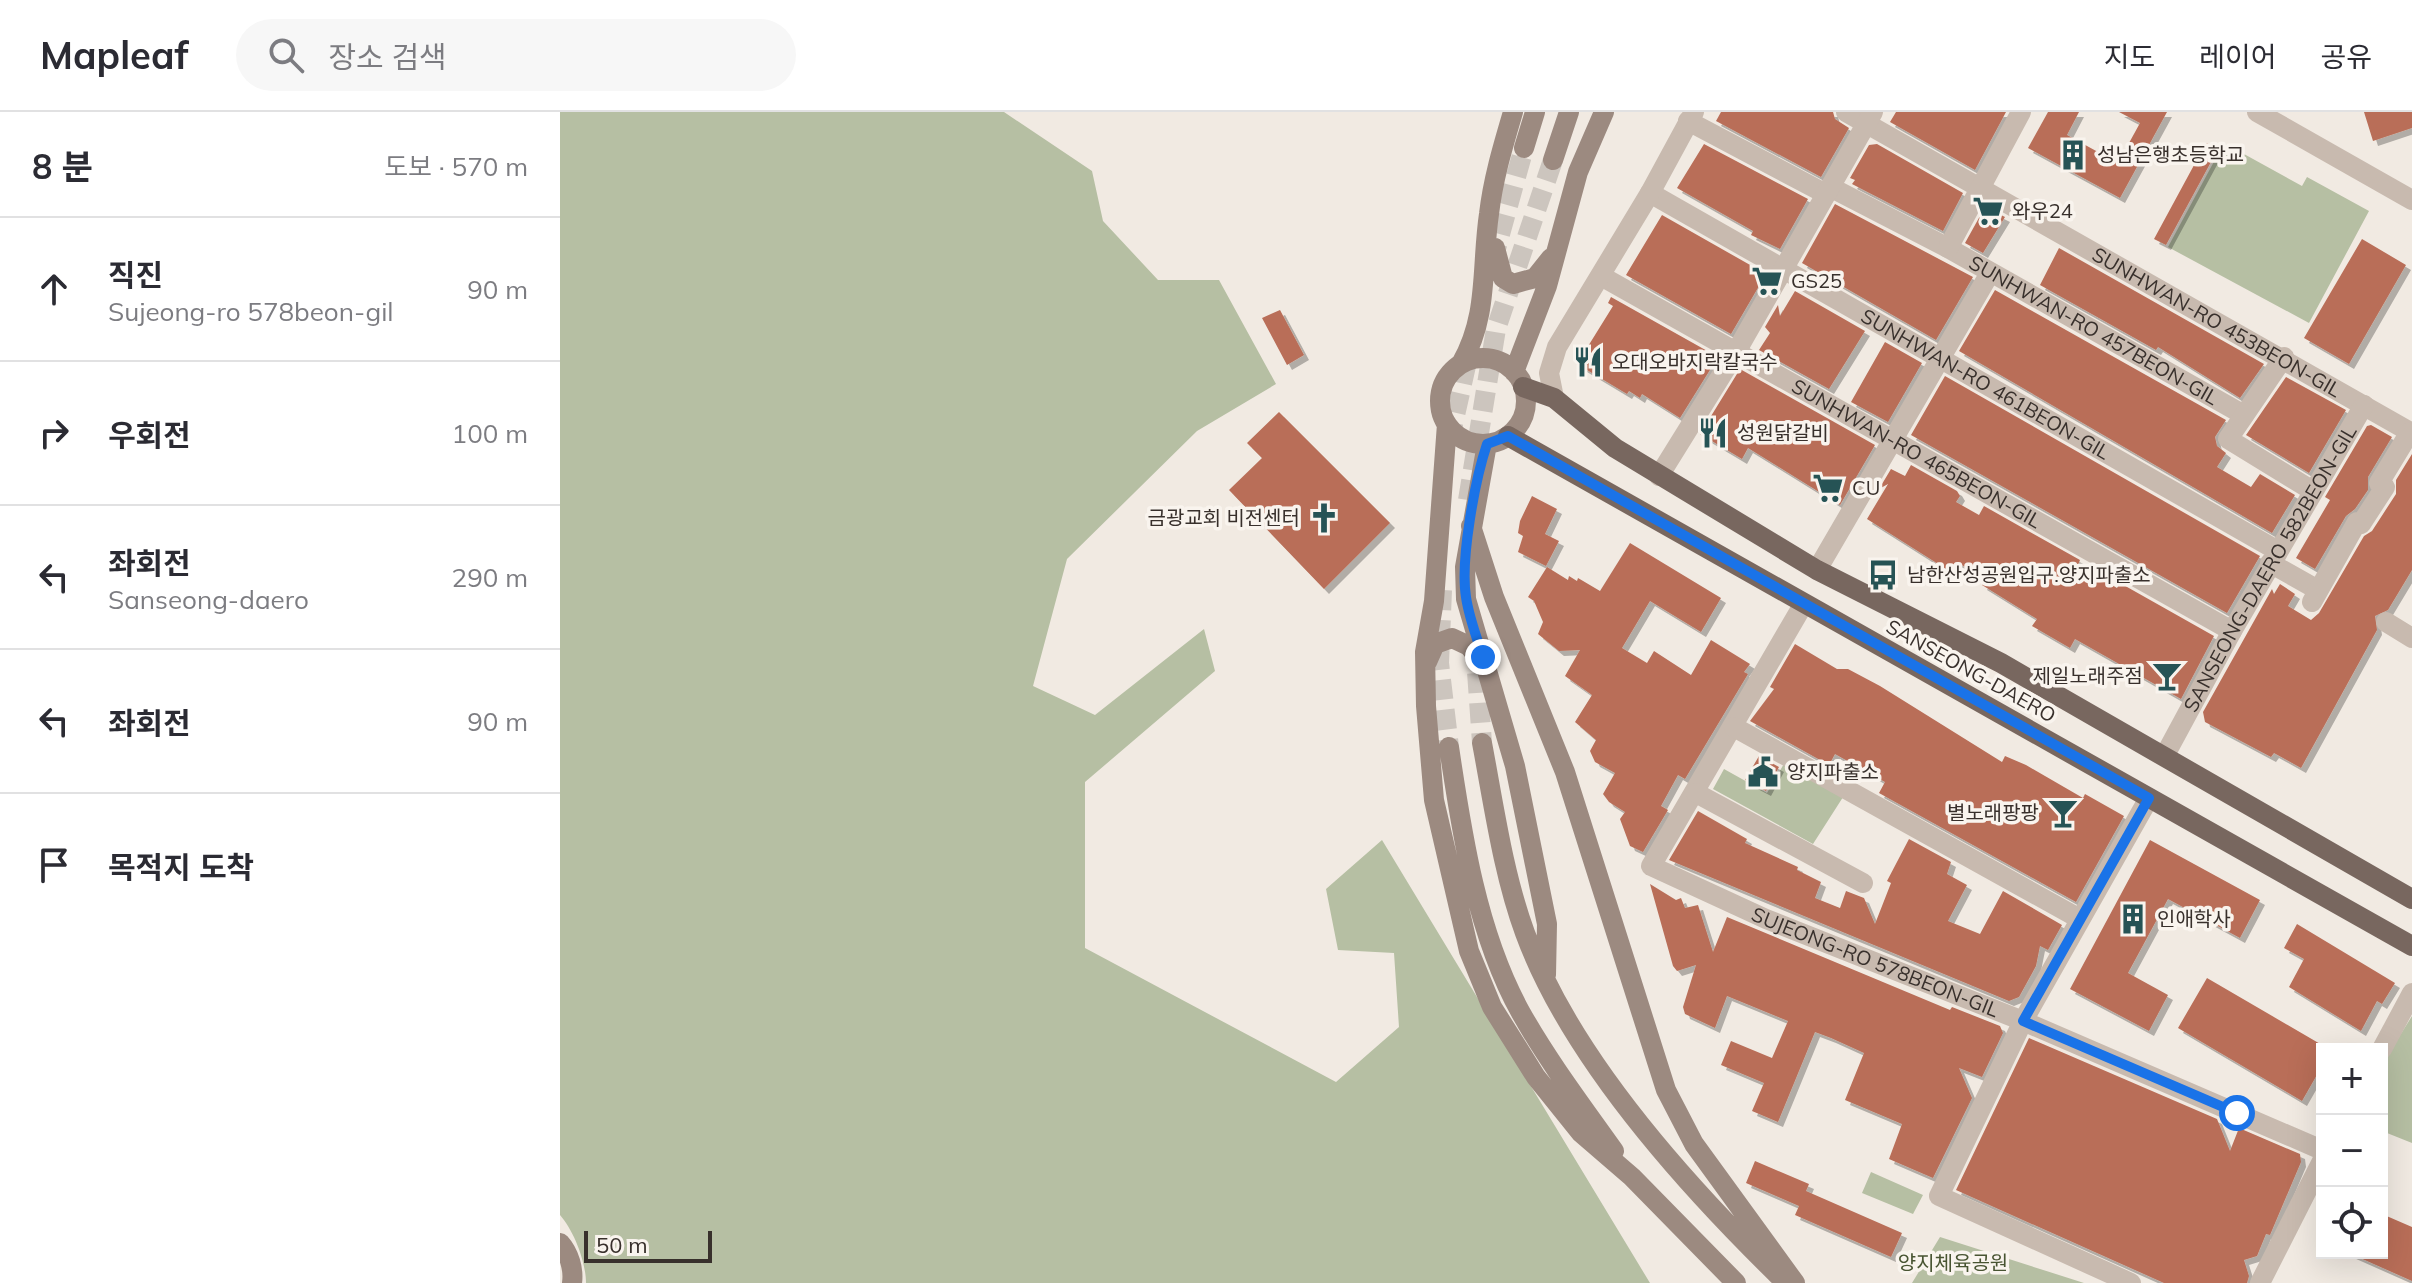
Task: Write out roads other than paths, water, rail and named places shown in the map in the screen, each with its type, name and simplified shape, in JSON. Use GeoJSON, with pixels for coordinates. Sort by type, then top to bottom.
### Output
{"type":"FeatureCollection","features":[{"type":"Feature","properties":{"kind":"main road"},"geometry":{"type":"LineString","coordinates":[[1513,112],[1488,216],[1487,269],[1472,345],[1442,388],[1441,412],[1447,424],[1464,440],[1487,444],[1508,436],[1524,414],[1519,379],[1578,172],[1604,112]]}},
{"type":"Feature","properties":{"kind":"main road"},"geometry":{"type":"LineString","coordinates":[[1524,148],[1535,112]]}},
{"type":"Feature","properties":{"kind":"main road"},"geometry":{"type":"LineString","coordinates":[[1553,160],[1569,112]]}},
{"type":"Feature","properties":{"kind":"main road"},"geometry":{"type":"LineString","coordinates":[[1488,216],[1503,278],[1513,284],[1535,278],[1554,252]]}},
{"type":"Feature","properties":{"kind":"main road"},"geometry":{"type":"LineString","coordinates":[[1461,364],[1489,359],[1519,379]]}},
{"type":"Feature","properties":{"kind":"main road","name":"SANSEONG-DAERO"},"geometry":{"type":"LineString","coordinates":[[1519,379],[1554,398],[1615,448],[1817,570],[2001,663],[2412,899]]}},
{"type":"Feature","properties":{"kind":"main road"},"geometry":{"type":"LineString","coordinates":[[1447,424],[1425,667],[1434,800],[1469,951],[1492,1007],[1536,1077],[1581,1133],[1632,1177],[1736,1283]]}},
{"type":"Feature","properties":{"kind":"main road","name":"SANSEONG-DAERO"},"geometry":{"type":"LineString","coordinates":[[1508,436],[2412,946]]}},
{"type":"Feature","properties":{"kind":"main road"},"geometry":{"type":"LineString","coordinates":[[1487,444],[1465,567],[1466,599],[1515,766],[1533,850],[1547,924],[1546,983]]}},
{"type":"Feature","properties":{"kind":"main road"},"geometry":{"type":"LineString","coordinates":[[1471,526],[1494,597],[1565,772],[1666,1090],[1694,1144],[1795,1283]]}},
{"type":"Feature","properties":{"kind":"main road"},"geometry":{"type":"LineString","coordinates":[[1425,667],[1435,644],[1452,638],[1469,646],[1486,667]]}},
{"type":"Feature","properties":{"kind":"main road"},"geometry":{"type":"LineString","coordinates":[[1482,743],[1509,882],[1525,933],[1546,983],[1578,1036],[1668,1158],[1728,1226],[1786,1283]]}},
{"type":"Feature","properties":{"kind":"main road"},"geometry":{"type":"LineString","coordinates":[[1449,747],[1459,816],[1491,944],[1520,1011],[1559,1074],[1632,1177]]}},
{"type":"Feature","properties":{"kind":"main road"},"geometry":{"type":"LineString","coordinates":[[1688,1234],[1717,1283]]}},
{"type":"Feature","properties":{"kind":"main road"},"geometry":{"type":"LineString","coordinates":[[560,1243],[566,1250],[573,1273],[572,1283]]}},
{"type":"Feature","properties":{"kind":"street","name":"SUNHWAN-RO 453BEON-GIL"},"geometry":{"type":"LineString","coordinates":[[1846,112],[1870,118],[1981,186],[2284,357],[2411,433]]}},
{"type":"Feature","properties":{"kind":"street"},"geometry":{"type":"LineString","coordinates":[[1948,248],[2021,112]]}},
{"type":"Feature","properties":{"kind":"street"},"geometry":{"type":"LineString","coordinates":[[2257,112],[2412,200]]}},
{"type":"Feature","properties":{"kind":"street"},"geometry":{"type":"LineString","coordinates":[[1554,398],[1549,373],[1557,347],[1650,193],[1691,116]]}},
{"type":"Feature","properties":{"kind":"street","name":"SUNHWAN-RO 457BEON-GIL"},"geometry":{"type":"LineString","coordinates":[[1691,116],[1828,190],[1948,248],[2244,415]]}},
{"type":"Feature","properties":{"kind":"street"},"geometry":{"type":"LineString","coordinates":[[1659,476],[1736,352],[1870,118]]}},
{"type":"Feature","properties":{"kind":"street","name":"SUNHWAN-RO 461BEON-GIL"},"geometry":{"type":"LineString","coordinates":[[1650,193],[1939,357],[2274,557],[2315,596],[2357,522],[2361,524],[2385,487],[2379,483],[2411,433]]}},
{"type":"Feature","properties":{"kind":"street"},"geometry":{"type":"LineString","coordinates":[[1817,570],[1990,273]]}},
{"type":"Feature","properties":{"kind":"street","name":"SUNHWAN-RO 465BEON-GIL"},"geometry":{"type":"LineString","coordinates":[[1601,276],[1894,438],[2232,631]]}},
{"type":"Feature","properties":{"kind":"street"},"geometry":{"type":"LineString","coordinates":[[2284,357],[2228,439],[2313,491]]}},
{"type":"Feature","properties":{"kind":"street","name":"SANSEONG-DAERO 582BEON-GIL"},"geometry":{"type":"LineString","coordinates":[[2165,755],[2174,732],[2364,405]]}},
{"type":"Feature","properties":{"kind":"street"},"geometry":{"type":"LineString","coordinates":[[1803,605],[1696,793],[1863,883]]}},
{"type":"Feature","properties":{"kind":"street"},"geometry":{"type":"LineString","coordinates":[[2386,622],[2412,638]]}},
{"type":"Feature","properties":{"kind":"street"},"geometry":{"type":"LineString","coordinates":[[1734,727],[2080,919]]}},
{"type":"Feature","properties":{"kind":"street","name":"SUJEONG-RO 578BEON-GIL"},"geometry":{"type":"LineString","coordinates":[[1696,793],[1651,866],[1766,919],[2023,1021],[2316,1147]]}},
{"type":"Feature","properties":{"kind":"street"},"geometry":{"type":"LineString","coordinates":[[2131,1283],[1939,1196],[2023,1021],[2149,798]]}},
{"type":"Feature","properties":{"kind":"street"},"geometry":{"type":"LineString","coordinates":[[2385,1043],[2412,993]]}},
{"type":"Feature","properties":{"kind":"street"},"geometry":{"type":"LineString","coordinates":[[2260,1283],[2316,1173]]}},
{"type":"Feature","properties":{"kind":"tunnel"},"geometry":{"type":"LineString","coordinates":[[1492,263],[1524,148]]}},
{"type":"Feature","properties":{"kind":"tunnel"},"geometry":{"type":"LineString","coordinates":[[1468,500],[1496,329],[1553,160]]}},
{"type":"Feature","properties":{"kind":"tunnel"},"geometry":{"type":"LineString","coordinates":[[1449,442],[1470,348]]}},
{"type":"Feature","properties":{"kind":"tunnel"},"geometry":{"type":"LineString","coordinates":[[1442,590],[1439,663],[1449,747]]}},
{"type":"Feature","properties":{"kind":"tunnel"},"geometry":{"type":"LineString","coordinates":[[1475,643],[1482,743]]}},
{"type":"Feature","properties":{"kind":"place","name":"성남은행초등학교"},"geometry":{"type":"Point","coordinates":[2073,155]}},
{"type":"Feature","properties":{"kind":"place","name":"와우24"},"geometry":{"type":"Point","coordinates":[1988,211]}},
{"type":"Feature","properties":{"kind":"place","name":"GS25"},"geometry":{"type":"Point","coordinates":[1767,281]}},
{"type":"Feature","properties":{"kind":"place","name":"오대오바지락칼국수"},"geometry":{"type":"Point","coordinates":[1588,362]}},
{"type":"Feature","properties":{"kind":"place","name":"성원닭갈비"},"geometry":{"type":"Point","coordinates":[1713,433]}},
{"type":"Feature","properties":{"kind":"place","name":"CU"},"geometry":{"type":"Point","coordinates":[1828,488]}},
{"type":"Feature","properties":{"kind":"place","name":"금광교회 비전센터"},"geometry":{"type":"Point","coordinates":[1324,518]}},
{"type":"Feature","properties":{"kind":"place","name":"남한산성공원입구.양지파출소"},"geometry":{"type":"Point","coordinates":[1883,575]}},
{"type":"Feature","properties":{"kind":"place","name":"제일노래주점"},"geometry":{"type":"Point","coordinates":[2167,676]}},
{"type":"Feature","properties":{"kind":"place","name":"양지파출소"},"geometry":{"type":"Point","coordinates":[1763,772]}},
{"type":"Feature","properties":{"kind":"place","name":"별노래팡팡"},"geometry":{"type":"Point","coordinates":[2063,813]}},
{"type":"Feature","properties":{"kind":"place","name":"인애학사"},"geometry":{"type":"Point","coordinates":[2133,919]}},
{"type":"Feature","properties":{"kind":"park label","name":"양지체육공원"},"geometry":{"type":"Point","coordinates":[1953,1263]}}]}
